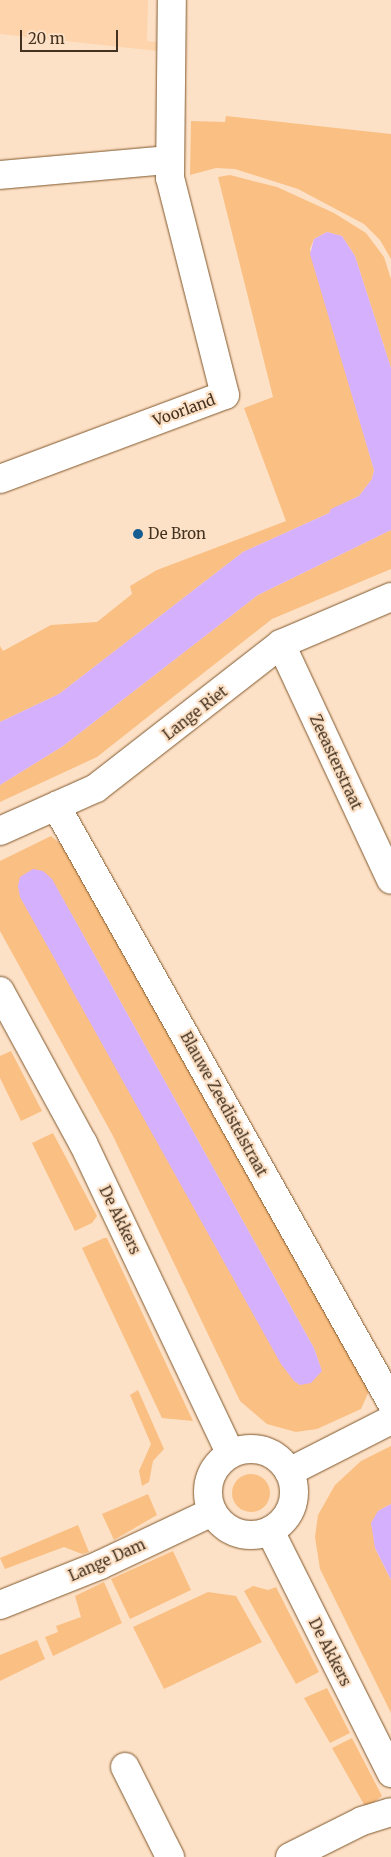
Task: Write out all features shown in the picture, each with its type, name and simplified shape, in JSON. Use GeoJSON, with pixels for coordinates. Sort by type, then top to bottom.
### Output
{"type":"FeatureCollection","features":[{"type":"Feature","properties":{"kind":"street","name":"Voorland"},"geometry":{"type":"LineString","coordinates":[[0,479],[225,395],[170,178],[172,0]]}},
{"type":"Feature","properties":{"kind":"street"},"geometry":{"type":"LineString","coordinates":[[0,176],[169,160]]}},
{"type":"Feature","properties":{"kind":"street","name":"Lange Riet"},"geometry":{"type":"LineString","coordinates":[[0,831],[88,793],[114,775],[281,644],[391,597]]}},
{"type":"Feature","properties":{"kind":"street","name":"Zeeasterstraat"},"geometry":{"type":"LineString","coordinates":[[281,644],[391,880]]}},
{"type":"Feature","properties":{"kind":"street","name":"Blauwe Zeedistelstraat"},"geometry":{"type":"LineString","coordinates":[[56,806],[391,1402]]}},
{"type":"Feature","properties":{"kind":"street","name":"De Akkers"},"geometry":{"type":"LineString","coordinates":[[0,991],[83,1143],[231,1454]]}},
{"type":"Feature","properties":{"kind":"street"},"geometry":{"type":"LineString","coordinates":[[289,1472],[391,1420]]}},
{"type":"Feature","properties":{"kind":"street"},"geometry":{"type":"LineString","coordinates":[[253,1450],[264,1452],[274,1456],[289,1472],[294,1495],[292,1506],[279,1525],[270,1531],[259,1535],[237,1533],[219,1521],[212,1512],[208,1502],[210,1479],[214,1469],[231,1454],[253,1450]]}},
{"type":"Feature","properties":{"kind":"street","name":"Lange Dam"},"geometry":{"type":"LineString","coordinates":[[0,1605],[100,1565],[212,1512]]}},
{"type":"Feature","properties":{"kind":"street","name":"De Akkers"},"geometry":{"type":"LineString","coordinates":[[270,1531],[391,1773]]}},
{"type":"Feature","properties":{"kind":"street"},"geometry":{"type":"LineString","coordinates":[[125,1767],[170,1857]]}},
{"type":"Feature","properties":{"kind":"street"},"geometry":{"type":"LineString","coordinates":[[290,1857],[362,1821],[391,1812]]}},
{"type":"Feature","properties":{"kind":"shaded area"},"geometry":{"type":"Polygon","coordinates":[[[0,0],[148,0],[147,41],[158,42],[158,51],[0,34],[0,0]]]}},
{"type":"Feature","properties":{"kind":"shaded area"},"geometry":{"type":"Polygon","coordinates":[[[226,116],[391,134],[391,259],[380,240],[364,224],[298,189],[235,169],[216,168],[190,175],[191,121],[225,122],[226,116]]]}},
{"type":"Feature","properties":{"kind":"shaded area"},"geometry":{"type":"Polygon","coordinates":[[[230,175],[277,187],[334,213],[366,233],[384,257],[391,279],[391,368],[355,256],[342,236],[327,232],[314,239],[310,249],[374,470],[372,479],[359,496],[332,509],[329,513],[243,552],[59,694],[0,722],[0,646],[3,651],[51,625],[97,622],[132,594],[130,586],[157,570],[286,521],[244,408],[273,397],[218,177],[230,175]]]}},
{"type":"Feature","properties":{"kind":"shaded area"},"geometry":{"type":"Polygon","coordinates":[[[327,232],[342,236],[355,256],[391,368],[391,530],[258,595],[63,746],[0,785],[0,722],[59,694],[243,552],[329,513],[331,509],[359,496],[372,479],[374,470],[310,254],[314,239],[327,232]]]}},
{"type":"Feature","properties":{"kind":"shaded area"},"geometry":{"type":"Polygon","coordinates":[[[391,530],[391,569],[272,619],[97,757],[0,802],[0,785],[63,746],[258,595],[391,530]]]}},
{"type":"Feature","properties":{"kind":"shaded area"},"geometry":{"type":"Polygon","coordinates":[[[51,836],[63,846],[365,1383],[369,1391],[361,1409],[317,1429],[296,1432],[267,1424],[240,1401],[112,1134],[0,931],[0,861],[51,836]],[[52,879],[322,1371],[314,1348],[52,879]]]}},
{"type":"Feature","properties":{"kind":"shaded area"},"geometry":{"type":"Polygon","coordinates":[[[33,869],[43,871],[52,879],[314,1348],[322,1371],[311,1383],[300,1385],[294,1381],[281,1364],[20,897],[18,886],[20,877],[33,869]]]}},
{"type":"Feature","properties":{"kind":"shaded area"},"geometry":{"type":"Polygon","coordinates":[[[11,1051],[42,1111],[21,1121],[0,1078],[0,1056],[11,1051]]]}},
{"type":"Feature","properties":{"kind":"shaded area"},"geometry":{"type":"Polygon","coordinates":[[[53,1133],[97,1216],[92,1223],[75,1231],[32,1143],[53,1133]]]}},
{"type":"Feature","properties":{"kind":"shaded area"},"geometry":{"type":"Polygon","coordinates":[[[107,1238],[193,1421],[162,1418],[82,1248],[107,1238]]]}},
{"type":"Feature","properties":{"kind":"shaded area"},"geometry":{"type":"Polygon","coordinates":[[[138,1390],[164,1449],[153,1461],[149,1482],[142,1486],[139,1471],[151,1444],[130,1395],[138,1390]]]}},
{"type":"Feature","properties":{"kind":"shaded area"},"geometry":{"type":"Polygon","coordinates":[[[391,1446],[391,1504],[378,1511],[375,1548],[391,1580],[391,1713],[320,1569],[315,1537],[318,1515],[335,1485],[361,1461],[391,1446]]]}},
{"type":"Feature","properties":{"kind":"shaded area"},"geometry":{"type":"Polygon","coordinates":[[[251,1474],[264,1480],[270,1493],[264,1506],[251,1512],[238,1506],[232,1493],[238,1480],[251,1474]]]}},
{"type":"Feature","properties":{"kind":"shaded area"},"geometry":{"type":"Polygon","coordinates":[[[148,1494],[157,1515],[114,1540],[102,1514],[148,1494]]]}},
{"type":"Feature","properties":{"kind":"shaded area"},"geometry":{"type":"Polygon","coordinates":[[[391,1504],[391,1580],[375,1548],[371,1523],[378,1511],[391,1504]]]}},
{"type":"Feature","properties":{"kind":"shaded area"},"geometry":{"type":"Polygon","coordinates":[[[78,1525],[89,1552],[82,1554],[64,1547],[5,1569],[0,1558],[78,1525]]]}},
{"type":"Feature","properties":{"kind":"shaded area"},"geometry":{"type":"Polygon","coordinates":[[[173,1551],[191,1590],[130,1619],[111,1579],[173,1551]]]}},
{"type":"Feature","properties":{"kind":"shaded area"},"geometry":{"type":"Polygon","coordinates":[[[104,1582],[122,1623],[53,1656],[45,1637],[58,1632],[56,1626],[81,1617],[75,1596],[104,1582]]]}},
{"type":"Feature","properties":{"kind":"shaded area"},"geometry":{"type":"Polygon","coordinates":[[[253,1586],[268,1590],[276,1587],[319,1672],[296,1684],[244,1591],[253,1586]]]}},
{"type":"Feature","properties":{"kind":"shaded area"},"geometry":{"type":"Polygon","coordinates":[[[208,1592],[236,1596],[262,1642],[164,1689],[133,1627],[208,1592]]]}},
{"type":"Feature","properties":{"kind":"shaded area"},"geometry":{"type":"Polygon","coordinates":[[[37,1640],[45,1659],[0,1681],[0,1655],[37,1640]]]}},
{"type":"Feature","properties":{"kind":"shaded area"},"geometry":{"type":"Polygon","coordinates":[[[327,1688],[350,1733],[330,1743],[304,1698],[327,1688]]]}},
{"type":"Feature","properties":{"kind":"shaded area"},"geometry":{"type":"Polygon","coordinates":[[[352,1738],[382,1796],[366,1808],[332,1748],[352,1738]]]}},
{"type":"Feature","properties":{"kind":"place","name":"De Bron"},"geometry":{"type":"Point","coordinates":[138,534]}}]}
